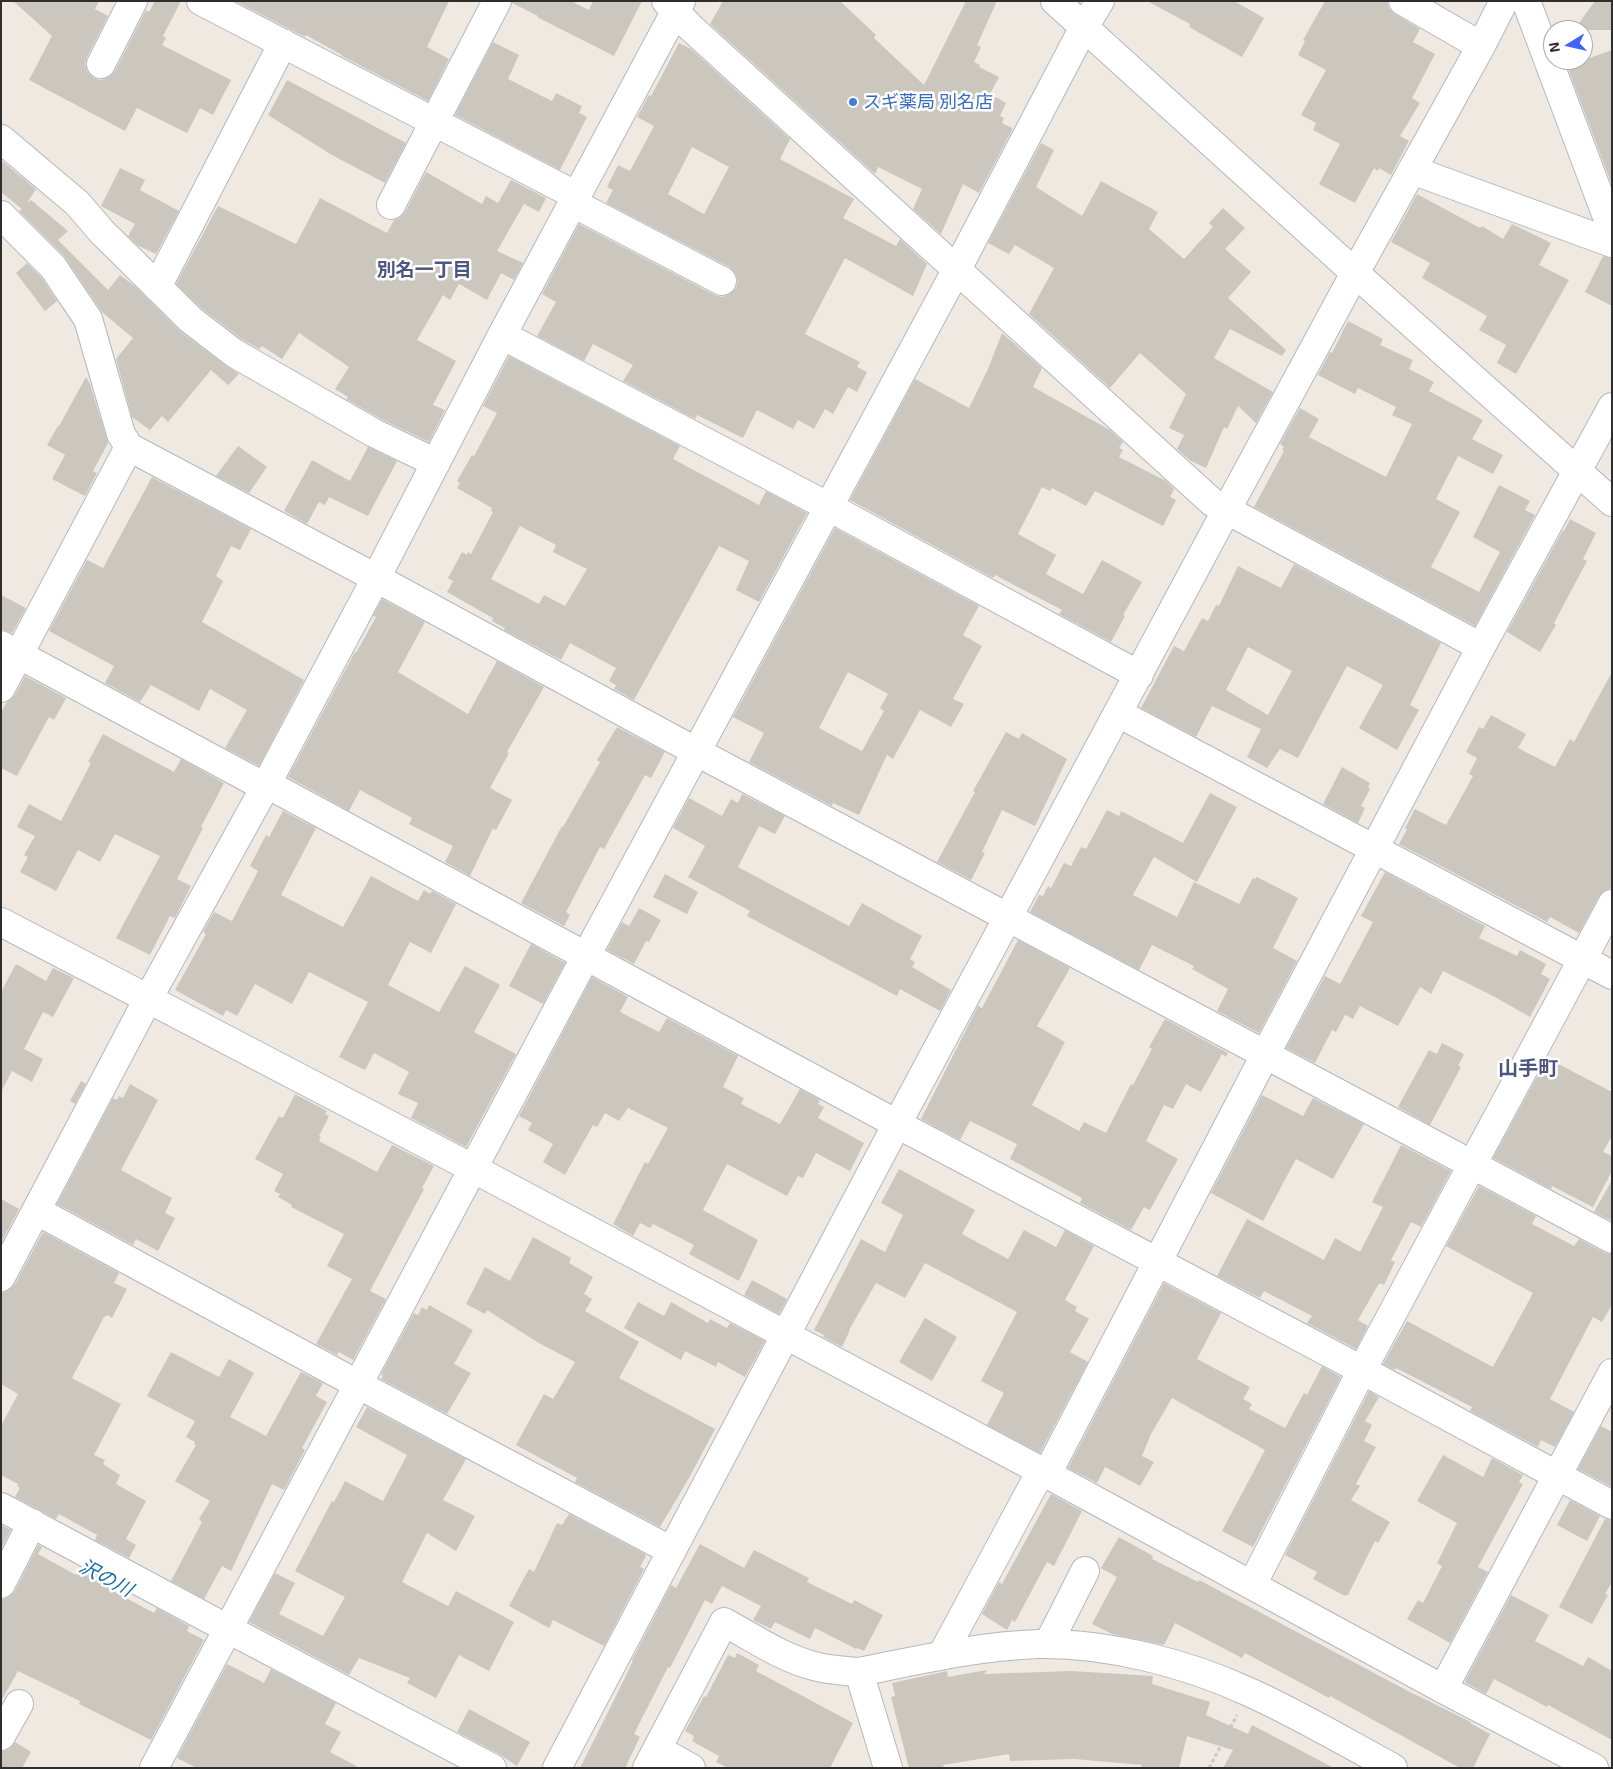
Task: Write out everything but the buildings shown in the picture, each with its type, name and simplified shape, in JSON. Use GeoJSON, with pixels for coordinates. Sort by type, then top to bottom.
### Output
{"type":"FeatureCollection","features":[{"type":"Feature","properties":{"kind":"street"},"geometry":{"type":"LineString","coordinates":[[101,64],[133,1]]}},
{"type":"Feature","properties":{"kind":"street"},"geometry":{"type":"LineString","coordinates":[[391,205],[497,1]]}},
{"type":"Feature","properties":{"kind":"street"},"geometry":{"type":"LineString","coordinates":[[1055,1],[1355,273],[1612,502]]}},
{"type":"Feature","properties":{"kind":"street"},"geometry":{"type":"LineString","coordinates":[[154,1768],[586,956],[698,752],[957,269],[1084,27],[1100,1]]}},
{"type":"Feature","properties":{"kind":"street"},"geometry":{"type":"LineString","coordinates":[[1403,1],[1481,46]]}},
{"type":"Feature","properties":{"kind":"street"},"geometry":{"type":"LineString","coordinates":[[557,1768],[897,1124],[1226,511],[1504,1]]}},
{"type":"Feature","properties":{"kind":"street"},"geometry":{"type":"LineString","coordinates":[[1526,1],[1612,230]]}},
{"type":"Feature","properties":{"kind":"street"},"geometry":{"type":"LineString","coordinates":[[215,4],[283,43],[434,121],[722,281]]}},
{"type":"Feature","properties":{"kind":"street"},"geometry":{"type":"LineString","coordinates":[[1,1277],[148,999],[266,786],[575,199],[674,5],[957,269],[1212,502],[1481,647]]}},
{"type":"Feature","properties":{"kind":"street"},"geometry":{"type":"LineString","coordinates":[[156,287],[283,43]]}},
{"type":"Feature","properties":{"kind":"street"},"geometry":{"type":"LineString","coordinates":[[1,139],[77,203],[102,232],[156,287],[191,320],[234,354],[374,432],[436,463]]}},
{"type":"Feature","properties":{"kind":"street"},"geometry":{"type":"LineString","coordinates":[[1412,170],[1612,243]]}},
{"type":"Feature","properties":{"kind":"street"},"geometry":{"type":"LineString","coordinates":[[1,215],[53,267],[88,319],[121,434],[129,447],[1612,1239]]}},
{"type":"Feature","properties":{"kind":"street"},"geometry":{"type":"LineString","coordinates":[[502,335],[829,507],[1139,675]]}},
{"type":"Feature","properties":{"kind":"street"},"geometry":{"type":"LineString","coordinates":[[942,1655],[1044,1473],[1481,647],[1612,407]]}},
{"type":"Feature","properties":{"kind":"street"},"geometry":{"type":"LineString","coordinates":[[1,688],[10,650],[129,447]]}},
{"type":"Feature","properties":{"kind":"street"},"geometry":{"type":"LineString","coordinates":[[10,650],[1612,1505]]}},
{"type":"Feature","properties":{"kind":"street"},"geometry":{"type":"LineString","coordinates":[[1118,713],[1612,975]]}},
{"type":"Feature","properties":{"kind":"street"},"geometry":{"type":"LineString","coordinates":[[1252,1585],[1362,1370],[1612,904]]}},
{"type":"Feature","properties":{"kind":"street"},"geometry":{"type":"LineString","coordinates":[[1,922],[474,1169],[1044,1473],[1443,1689],[1594,1768]]}},
{"type":"Feature","properties":{"kind":"street"},"geometry":{"type":"LineString","coordinates":[[37,1211],[672,1551]]}},
{"type":"Feature","properties":{"kind":"street"},"geometry":{"type":"LineString","coordinates":[[1443,1689],[1612,1373]]}},
{"type":"Feature","properties":{"kind":"street"},"geometry":{"type":"LineString","coordinates":[[1,1507],[28,1531],[228,1629],[492,1768]]}},
{"type":"Feature","properties":{"kind":"street"},"geometry":{"type":"LineString","coordinates":[[1,1584],[28,1531]]}},
{"type":"Feature","properties":{"kind":"street"},"geometry":{"type":"LineString","coordinates":[[1048,1644],[1085,1571]]}},
{"type":"Feature","properties":{"kind":"street"},"geometry":{"type":"LineString","coordinates":[[691,1768],[652,1759],[724,1622],[792,1659],[813,1666],[860,1672],[942,1655],[999,1646],[1048,1644],[1081,1646],[1130,1654],[1184,1667],[1249,1692],[1393,1768]]}},
{"type":"Feature","properties":{"kind":"street"},"geometry":{"type":"LineString","coordinates":[[860,1672],[888,1768]]}},
{"type":"Feature","properties":{"kind":"street"},"geometry":{"type":"LineString","coordinates":[[1,1736],[19,1704]]}},
{"type":"Feature","properties":{"kind":"path"},"geometry":{"type":"LineString","coordinates":[[1209,1768],[1249,1692]]}},
{"type":"Feature","properties":{"kind":"place","name":"スギ薬局 別名店"},"geometry":{"type":"Point","coordinates":[853,102]}},
{"type":"Feature","properties":{"kind":"district","name":"別名一丁目"},"geometry":{"type":"Point","coordinates":[424,270]}},
{"type":"Feature","properties":{"kind":"district","name":"山手町"},"geometry":{"type":"Point","coordinates":[1528,1068]}},
{"type":"Feature","properties":{"kind":"water label","name":"沢の川"},"geometry":{"type":"Point","coordinates":[106,1578]}}]}
